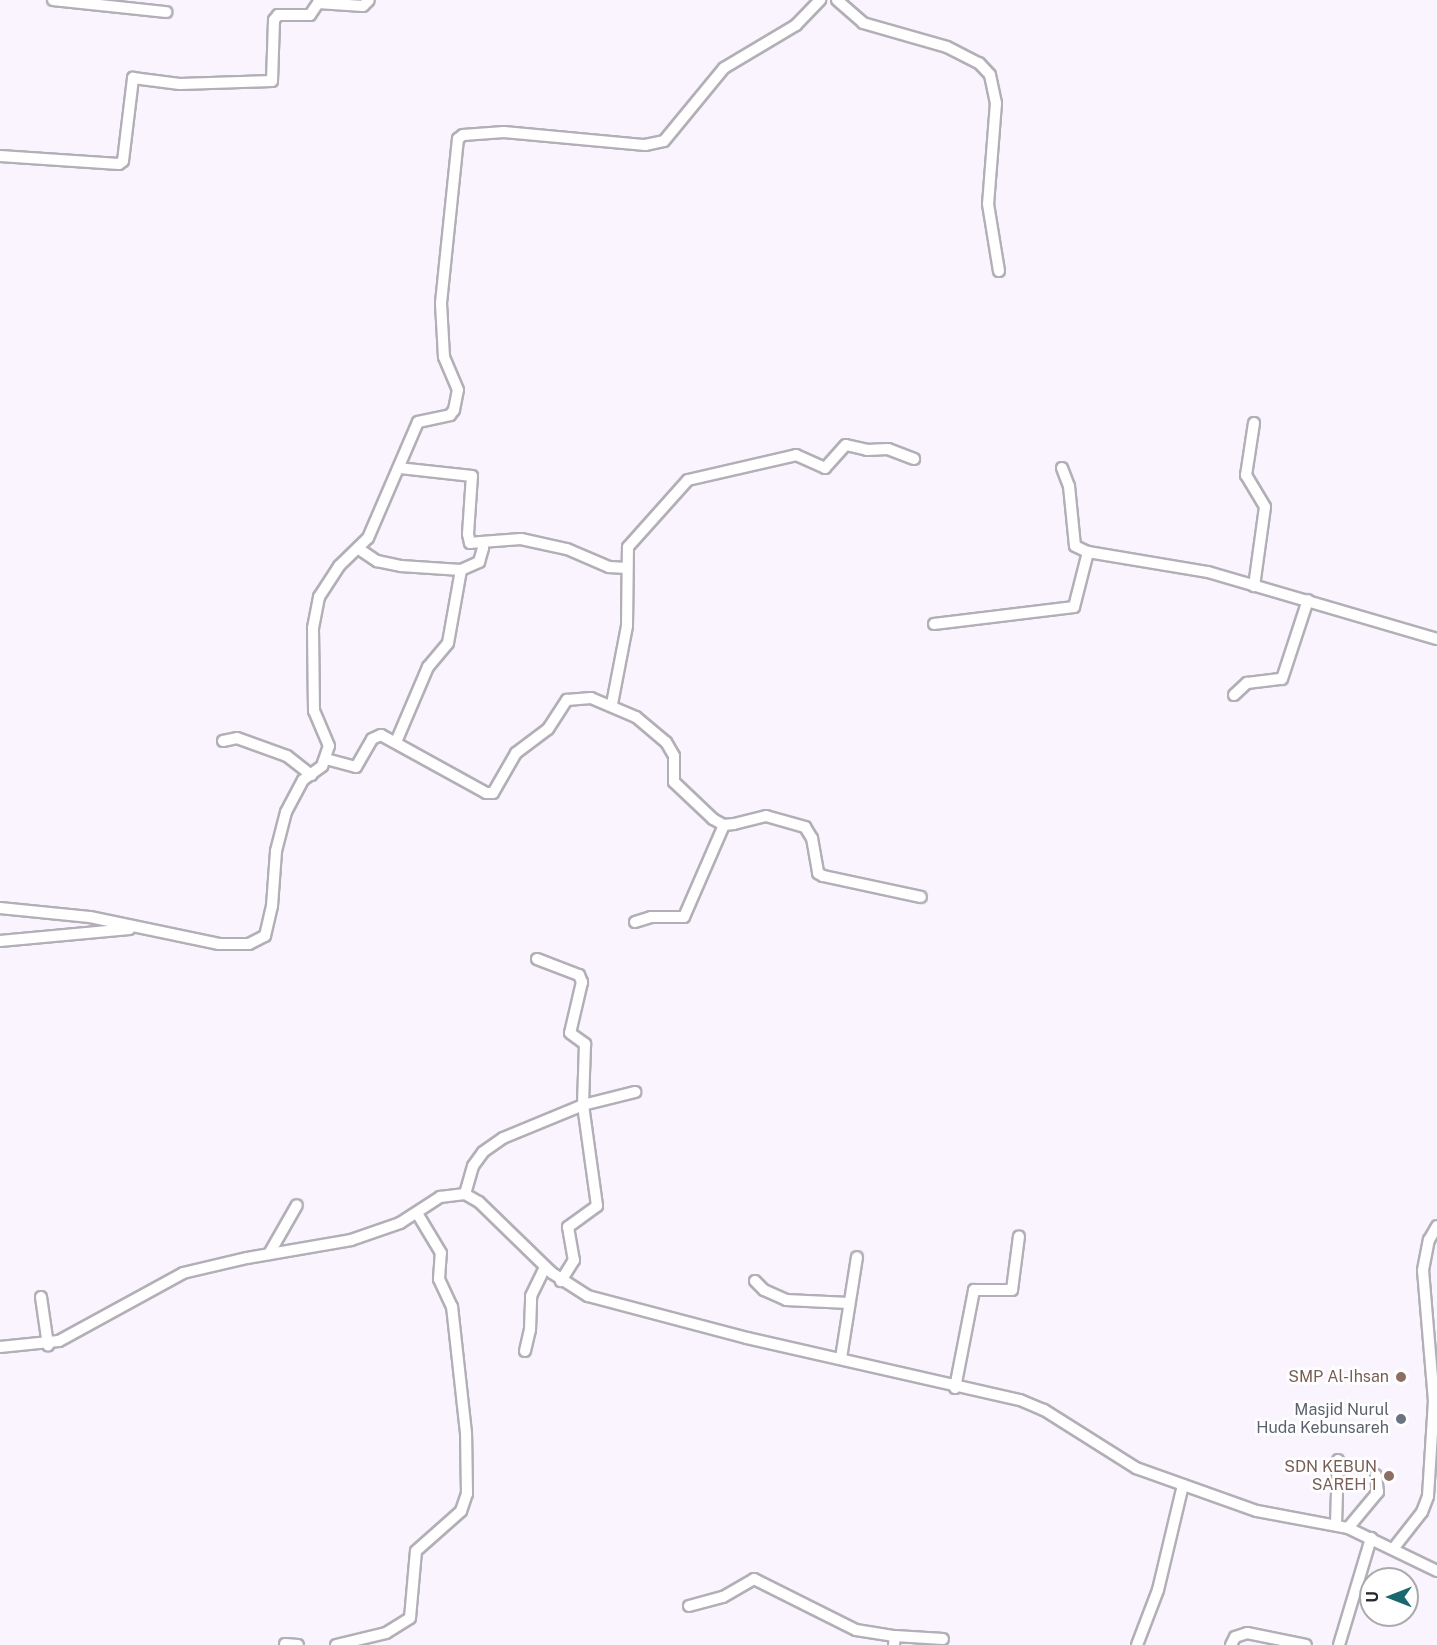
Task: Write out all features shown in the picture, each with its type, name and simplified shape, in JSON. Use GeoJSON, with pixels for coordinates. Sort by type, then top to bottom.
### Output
{"type":"FeatureCollection","features":[{"type":"Feature","properties":{"kind":"street"},"geometry":{"type":"LineString","coordinates":[[53,0],[166,12]]}},
{"type":"Feature","properties":{"kind":"street"},"geometry":{"type":"LineString","coordinates":[[0,156],[119,164],[123,161],[133,78],[180,84],[272,81],[274,20],[278,15],[310,15],[318,3],[363,6],[369,0]]}},
{"type":"Feature","properties":{"kind":"street"},"geometry":{"type":"LineString","coordinates":[[0,908],[46,911],[219,944],[249,944],[265,936],[272,906],[280,832],[297,789],[326,759],[329,746],[314,711],[315,611],[339,566],[368,538],[418,422],[453,413],[458,390],[444,357],[441,303],[442,267],[460,137],[504,132],[645,145],[664,141],[724,68],[796,25],[820,0]]}},
{"type":"Feature","properties":{"kind":"street"},"geometry":{"type":"LineString","coordinates":[[837,0],[863,23],[947,47],[979,63],[990,75],[996,103],[988,204],[999,271]]}},
{"type":"Feature","properties":{"kind":"street"},"geometry":{"type":"LineString","coordinates":[[1254,423],[1246,475],[1265,507],[1254,586]]}},
{"type":"Feature","properties":{"kind":"street"},"geometry":{"type":"LineString","coordinates":[[612,705],[627,626],[627,568],[630,542],[646,530],[692,478],[796,455],[825,468],[846,445],[865,450],[888,449],[915,459]]}},
{"type":"Feature","properties":{"kind":"street"},"geometry":{"type":"LineString","coordinates":[[400,468],[472,476],[468,534],[470,543],[521,539],[567,549],[609,567],[627,568]]}},
{"type":"Feature","properties":{"kind":"street"},"geometry":{"type":"LineString","coordinates":[[1062,468],[1069,486],[1075,546],[1088,552],[1208,572],[1437,639]]}},
{"type":"Feature","properties":{"kind":"street"},"geometry":{"type":"LineString","coordinates":[[358,549],[376,561],[401,566],[461,570],[479,562],[482,543]]}},
{"type":"Feature","properties":{"kind":"street"},"geometry":{"type":"LineString","coordinates":[[934,624],[1074,607],[1088,552]]}},
{"type":"Feature","properties":{"kind":"street"},"geometry":{"type":"LineString","coordinates":[[396,742],[428,667],[446,650],[461,570]]}},
{"type":"Feature","properties":{"kind":"street"},"geometry":{"type":"LineString","coordinates":[[1234,695],[1247,683],[1282,679],[1308,600]]}},
{"type":"Feature","properties":{"kind":"street"},"geometry":{"type":"LineString","coordinates":[[326,759],[356,767],[375,736],[396,742],[486,793],[493,793],[516,753],[548,729],[567,700],[591,698],[636,717],[666,742],[674,756],[674,782],[724,825]]}},
{"type":"Feature","properties":{"kind":"street"},"geometry":{"type":"LineString","coordinates":[[223,741],[237,738],[287,756],[311,774]]}},
{"type":"Feature","properties":{"kind":"street"},"geometry":{"type":"LineString","coordinates":[[724,825],[766,816],[805,827],[812,838],[818,873],[921,897]]}},
{"type":"Feature","properties":{"kind":"street"},"geometry":{"type":"LineString","coordinates":[[635,922],[651,917],[684,917],[724,825]]}},
{"type":"Feature","properties":{"kind":"street"},"geometry":{"type":"LineString","coordinates":[[0,941],[142,928]]}},
{"type":"Feature","properties":{"kind":"street"},"geometry":{"type":"LineString","coordinates":[[537,959],[582,978],[570,1033],[585,1044],[583,1105],[597,1206],[568,1227],[574,1260],[561,1281]]}},
{"type":"Feature","properties":{"kind":"street"},"geometry":{"type":"LineString","coordinates":[[465,1194],[472,1166],[483,1152],[504,1138],[583,1105],[635,1092]]}},
{"type":"Feature","properties":{"kind":"street"},"geometry":{"type":"LineString","coordinates":[[0,1347],[48,1345],[77,1333],[149,1289],[183,1274],[269,1254],[351,1240],[417,1213],[441,1197],[465,1194],[480,1202],[561,1281],[588,1296],[747,1338],[1032,1404],[1130,1465],[1257,1511],[1348,1528],[1437,1570]]}},
{"type":"Feature","properties":{"kind":"street"},"geometry":{"type":"LineString","coordinates":[[269,1254],[297,1205]]}},
{"type":"Feature","properties":{"kind":"street"},"geometry":{"type":"LineString","coordinates":[[336,1645],[386,1633],[410,1618],[416,1551],[461,1510],[467,1494],[466,1433],[452,1307],[439,1279],[441,1253],[417,1213]]}},
{"type":"Feature","properties":{"kind":"street"},"geometry":{"type":"LineString","coordinates":[[1393,1549],[1422,1512],[1428,1497],[1434,1401],[1423,1270],[1429,1240],[1437,1226]]}},
{"type":"Feature","properties":{"kind":"street"},"geometry":{"type":"LineString","coordinates":[[955,1388],[974,1290],[1012,1290],[1019,1236]]}},
{"type":"Feature","properties":{"kind":"street"},"geometry":{"type":"LineString","coordinates":[[841,1358],[857,1257]]}},
{"type":"Feature","properties":{"kind":"street"},"geometry":{"type":"LineString","coordinates":[[525,1351],[530,1330],[531,1296],[545,1267]]}},
{"type":"Feature","properties":{"kind":"street"},"geometry":{"type":"LineString","coordinates":[[755,1281],[764,1290],[786,1300],[849,1303]]}},
{"type":"Feature","properties":{"kind":"street"},"geometry":{"type":"LineString","coordinates":[[41,1297],[48,1345]]}},
{"type":"Feature","properties":{"kind":"street"},"geometry":{"type":"LineString","coordinates":[[1336,1524],[1338,1460]]}},
{"type":"Feature","properties":{"kind":"street"},"geometry":{"type":"LineString","coordinates":[[1348,1528],[1378,1492],[1376,1475]]}},
{"type":"Feature","properties":{"kind":"street"},"geometry":{"type":"LineString","coordinates":[[1137,1645],[1158,1590],[1183,1485]]}},
{"type":"Feature","properties":{"kind":"street"},"geometry":{"type":"LineString","coordinates":[[1339,1645],[1371,1538]]}},
{"type":"Feature","properties":{"kind":"street"},"geometry":{"type":"LineString","coordinates":[[689,1606],[723,1597],[754,1579],[856,1630],[895,1641],[943,1639]]}},
{"type":"Feature","properties":{"kind":"street"},"geometry":{"type":"LineString","coordinates":[[1231,1645],[1235,1637],[1247,1633],[1306,1645]]}},
{"type":"Feature","properties":{"kind":"street"},"geometry":{"type":"LineString","coordinates":[[285,1644],[298,1645]]}},
{"type":"Feature","properties":{"kind":"place","name":"SMP Al-Ihsan"},"geometry":{"type":"Point","coordinates":[1401,1377]}},
{"type":"Feature","properties":{"kind":"place","name":"Masjid Nurul Huda Kebunsareh"},"geometry":{"type":"Point","coordinates":[1401,1419]}},
{"type":"Feature","properties":{"kind":"place","name":"SDN KEBUN SAREH 1"},"geometry":{"type":"Point","coordinates":[1389,1476]}}]}
